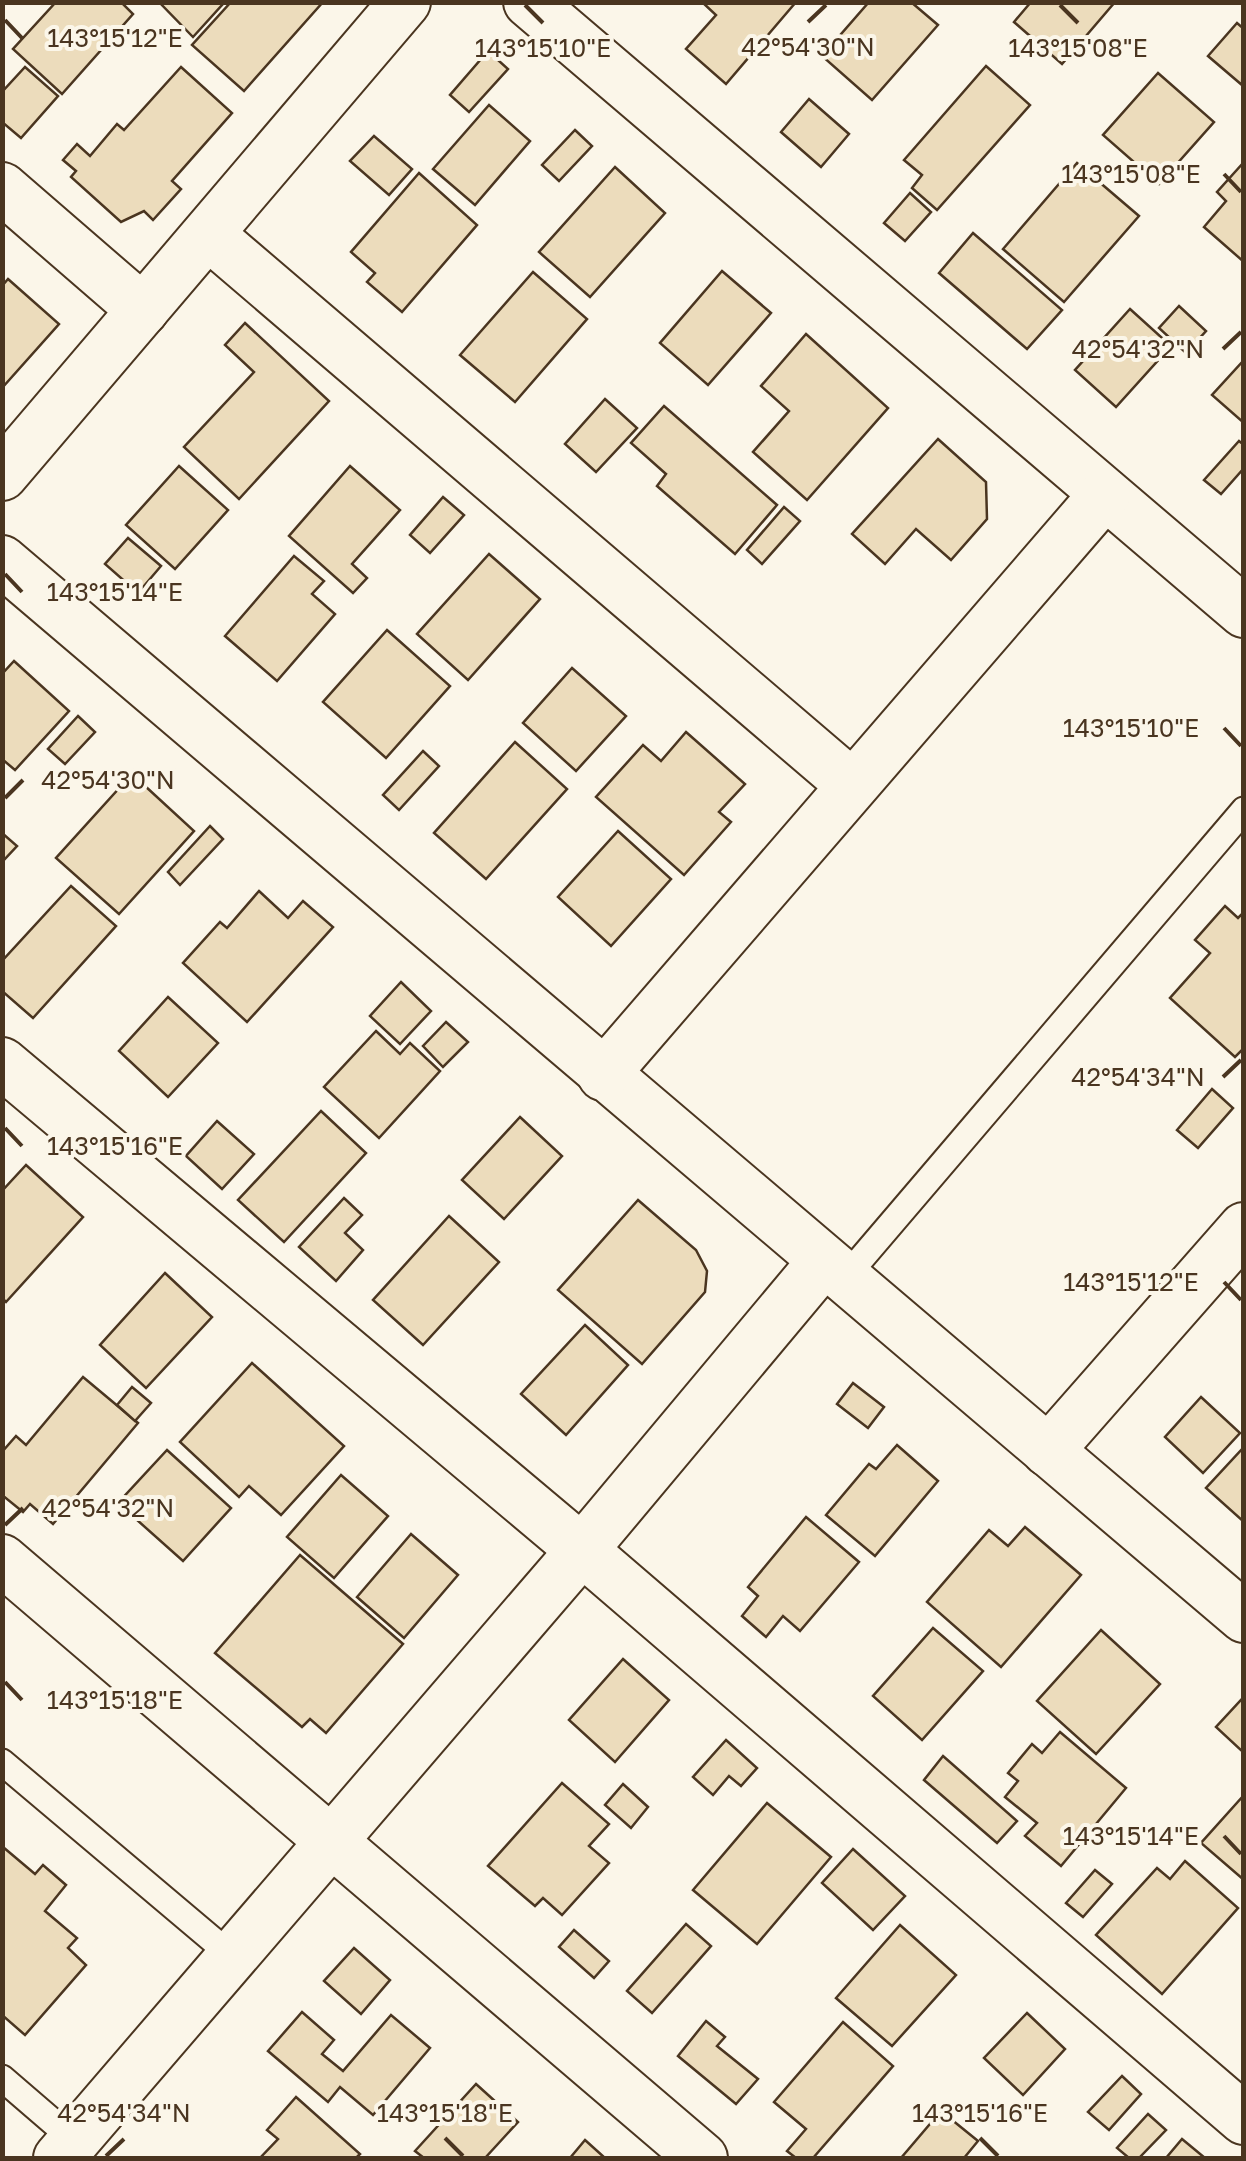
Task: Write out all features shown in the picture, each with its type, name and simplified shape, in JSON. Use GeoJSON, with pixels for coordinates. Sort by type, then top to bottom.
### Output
{"type":"FeatureCollection","features":[{"type":"Feature","properties":{"kind":"street"},"geometry":{"type":"LineString","coordinates":[[2,475],[405,2]]}},
{"type":"Feature","properties":{"kind":"street"},"geometry":{"type":"LineString","coordinates":[[529,2],[1244,612]]}},
{"type":"Feature","properties":{"kind":"street"},"geometry":{"type":"LineString","coordinates":[[2,188],[144,310]]}},
{"type":"Feature","properties":{"kind":"street"},"geometry":{"type":"LineString","coordinates":[[208,234],[852,784]]}},
{"type":"Feature","properties":{"kind":"street"},"geometry":{"type":"LineString","coordinates":[[603,1075],[1105,494]]}},
{"type":"Feature","properties":{"kind":"street"},"geometry":{"type":"LineString","coordinates":[[2,561],[1244,1617]]}},
{"type":"Feature","properties":{"kind":"street"},"geometry":{"type":"LineString","coordinates":[[2,1062],[582,1550],[1244,2119]]}},
{"type":"Feature","properties":{"kind":"street"},"geometry":{"type":"LineString","coordinates":[[1048,1452],[1244,1228]]}},
{"type":"Feature","properties":{"kind":"street"},"geometry":{"type":"LineString","coordinates":[[76,2152],[331,1840],[582,1550],[833,1271]]}},
{"type":"Feature","properties":{"kind":"street"},"geometry":{"type":"LineString","coordinates":[[2,1560],[702,2158]]}},
{"type":"Feature","properties":{"kind":"lane"},"geometry":{"type":"LineString","coordinates":[[833,1271],[1244,810]]}},
{"type":"Feature","properties":{"kind":"lane"},"geometry":{"type":"LineString","coordinates":[[2,1762],[233,1958]]}},
{"type":"Feature","properties":{"kind":"lane"},"geometry":{"type":"LineString","coordinates":[[2,2078],[76,2152]]}},
{"type":"Feature","properties":{"kind":"building"},"geometry":{"type":"Polygon","coordinates":[[[56,2],[121,2],[133,14],[62,94],[13,49],[56,2]]]}},
{"type":"Feature","properties":{"kind":"building"},"geometry":{"type":"Polygon","coordinates":[[[159,2],[219,2],[222,5],[193,37],[159,2]]]}},
{"type":"Feature","properties":{"kind":"building"},"geometry":{"type":"Polygon","coordinates":[[[231,2],[323,2],[244,91],[192,45],[231,2]]]}},
{"type":"Feature","properties":{"kind":"building"},"geometry":{"type":"Polygon","coordinates":[[[702,2],[796,2],[726,84],[686,49],[716,15],[702,2]]]}},
{"type":"Feature","properties":{"kind":"building"},"geometry":{"type":"Polygon","coordinates":[[[869,2],[911,2],[938,25],[872,100],[822,56],[869,2]]]}},
{"type":"Feature","properties":{"kind":"building"},"geometry":{"type":"Polygon","coordinates":[[[1031,2],[1115,2],[1062,64],[1014,22],[1031,2]]]}},
{"type":"Feature","properties":{"kind":"building"},"geometry":{"type":"Polygon","coordinates":[[[1237,23],[1244,29],[1242,85],[1208,56],[1237,23]]]}},
{"type":"Feature","properties":{"kind":"building"},"geometry":{"type":"Polygon","coordinates":[[[488,51],[508,69],[469,112],[450,95],[488,51]]]}},
{"type":"Feature","properties":{"kind":"building"},"geometry":{"type":"Polygon","coordinates":[[[986,66],[1030,105],[937,210],[912,188],[922,175],[904,160],[986,66]]]}},
{"type":"Feature","properties":{"kind":"building"},"geometry":{"type":"Polygon","coordinates":[[[25,67],[58,96],[21,138],[2,122],[2,92],[25,67]]]}},
{"type":"Feature","properties":{"kind":"building"},"geometry":{"type":"Polygon","coordinates":[[[181,67],[232,113],[172,181],[181,189],[153,220],[144,211],[121,222],[71,177],[76,171],[63,160],[77,144],[90,156],[117,124],[124,130],[181,67]]]}},
{"type":"Feature","properties":{"kind":"building"},"geometry":{"type":"Polygon","coordinates":[[[1158,73],[1214,122],[1159,184],[1103,135],[1158,73]]]}},
{"type":"Feature","properties":{"kind":"building"},"geometry":{"type":"Polygon","coordinates":[[[809,99],[849,134],[821,167],[781,132],[809,99]]]}},
{"type":"Feature","properties":{"kind":"building"},"geometry":{"type":"Polygon","coordinates":[[[489,105],[530,141],[475,205],[433,169],[489,105]]]}},
{"type":"Feature","properties":{"kind":"building"},"geometry":{"type":"Polygon","coordinates":[[[575,130],[592,146],[559,181],[542,165],[575,130]]]}},
{"type":"Feature","properties":{"kind":"building"},"geometry":{"type":"Polygon","coordinates":[[[374,136],[412,169],[389,195],[350,161],[374,136]]]}},
{"type":"Feature","properties":{"kind":"building"},"geometry":{"type":"Polygon","coordinates":[[[1244,162],[1244,262],[1204,227],[1226,201],[1217,192],[1244,162]]]}},
{"type":"Feature","properties":{"kind":"building"},"geometry":{"type":"Polygon","coordinates":[[[1077,163],[1139,216],[1064,302],[1003,249],[1077,163]]]}},
{"type":"Feature","properties":{"kind":"building"},"geometry":{"type":"Polygon","coordinates":[[[615,167],[665,213],[590,297],[539,252],[615,167]]]}},
{"type":"Feature","properties":{"kind":"building"},"geometry":{"type":"Polygon","coordinates":[[[419,173],[477,225],[402,312],[367,282],[375,273],[351,252],[419,173]]]}},
{"type":"Feature","properties":{"kind":"building"},"geometry":{"type":"Polygon","coordinates":[[[910,193],[931,212],[905,241],[884,223],[910,193]]]}},
{"type":"Feature","properties":{"kind":"building"},"geometry":{"type":"Polygon","coordinates":[[[973,233],[1062,310],[1027,349],[939,273],[973,233]]]}},
{"type":"Feature","properties":{"kind":"building"},"geometry":{"type":"Polygon","coordinates":[[[722,271],[771,313],[708,385],[660,343],[722,271]]]}},
{"type":"Feature","properties":{"kind":"building"},"geometry":{"type":"Polygon","coordinates":[[[533,272],[587,319],[515,402],[460,355],[533,272]]]}},
{"type":"Feature","properties":{"kind":"building"},"geometry":{"type":"Polygon","coordinates":[[[8,279],[59,324],[2,388],[2,286],[8,279]]]}},
{"type":"Feature","properties":{"kind":"building"},"geometry":{"type":"Polygon","coordinates":[[[1179,306],[1206,331],[1186,353],[1159,328],[1179,306]]]}},
{"type":"Feature","properties":{"kind":"building"},"geometry":{"type":"Polygon","coordinates":[[[1130,309],[1171,346],[1116,407],[1075,370],[1130,309]]]}},
{"type":"Feature","properties":{"kind":"building"},"geometry":{"type":"Polygon","coordinates":[[[245,323],[329,401],[239,499],[184,447],[254,372],[225,345],[245,323]]]}},
{"type":"Feature","properties":{"kind":"building"},"geometry":{"type":"Polygon","coordinates":[[[806,334],[888,408],[807,500],[753,452],[789,411],[761,386],[806,334]]]}},
{"type":"Feature","properties":{"kind":"building"},"geometry":{"type":"Polygon","coordinates":[[[1244,360],[1244,423],[1212,395],[1244,360]]]}},
{"type":"Feature","properties":{"kind":"building"},"geometry":{"type":"Polygon","coordinates":[[[605,399],[637,428],[596,472],[565,444],[605,399]]]}},
{"type":"Feature","properties":{"kind":"building"},"geometry":{"type":"Polygon","coordinates":[[[664,406],[777,505],[735,554],[657,486],[666,474],[631,443],[664,406]]]}},
{"type":"Feature","properties":{"kind":"building"},"geometry":{"type":"Polygon","coordinates":[[[938,439],[986,482],[987,519],[951,560],[916,529],[885,564],[852,534],[938,439]]]}},
{"type":"Feature","properties":{"kind":"building"},"geometry":{"type":"Polygon","coordinates":[[[1239,441],[1244,445],[1244,468],[1221,494],[1204,480],[1239,441]]]}},
{"type":"Feature","properties":{"kind":"building"},"geometry":{"type":"Polygon","coordinates":[[[179,466],[228,510],[175,569],[126,525],[179,466]]]}},
{"type":"Feature","properties":{"kind":"building"},"geometry":{"type":"Polygon","coordinates":[[[350,466],[400,510],[352,564],[367,578],[353,593],[289,536],[350,466]]]}},
{"type":"Feature","properties":{"kind":"building"},"geometry":{"type":"Polygon","coordinates":[[[443,497],[464,515],[430,553],[410,535],[443,497]]]}},
{"type":"Feature","properties":{"kind":"building"},"geometry":{"type":"Polygon","coordinates":[[[784,507],[800,521],[762,564],[747,550],[784,507]]]}},
{"type":"Feature","properties":{"kind":"building"},"geometry":{"type":"Polygon","coordinates":[[[128,538],[161,566],[138,593],[105,564],[128,538]]]}},
{"type":"Feature","properties":{"kind":"building"},"geometry":{"type":"Polygon","coordinates":[[[489,554],[540,599],[468,680],[417,634],[489,554]]]}},
{"type":"Feature","properties":{"kind":"building"},"geometry":{"type":"Polygon","coordinates":[[[294,556],[324,581],[312,594],[335,614],[277,681],[225,636],[294,556]]]}},
{"type":"Feature","properties":{"kind":"building"},"geometry":{"type":"Polygon","coordinates":[[[387,630],[450,686],[386,758],[323,702],[387,630]]]}},
{"type":"Feature","properties":{"kind":"building"},"geometry":{"type":"Polygon","coordinates":[[[14,661],[69,711],[15,770],[2,759],[2,674],[14,661]]]}},
{"type":"Feature","properties":{"kind":"building"},"geometry":{"type":"Polygon","coordinates":[[[572,668],[626,716],[576,771],[523,723],[572,668]]]}},
{"type":"Feature","properties":{"kind":"building"},"geometry":{"type":"Polygon","coordinates":[[[78,716],[95,732],[65,764],[48,749],[78,716]]]}},
{"type":"Feature","properties":{"kind":"building"},"geometry":{"type":"Polygon","coordinates":[[[686,732],[745,784],[719,812],[731,822],[684,875],[596,797],[643,745],[661,761],[686,732]]]}},
{"type":"Feature","properties":{"kind":"building"},"geometry":{"type":"Polygon","coordinates":[[[515,742],[567,789],[486,879],[434,833],[515,742]]]}},
{"type":"Feature","properties":{"kind":"building"},"geometry":{"type":"Polygon","coordinates":[[[423,751],[439,766],[399,810],[383,795],[423,751]]]}},
{"type":"Feature","properties":{"kind":"building"},"geometry":{"type":"Polygon","coordinates":[[[132,774],[194,831],[119,914],[56,858],[132,774]]]}},
{"type":"Feature","properties":{"kind":"building"},"geometry":{"type":"Polygon","coordinates":[[[210,826],[223,839],[180,885],[168,872],[210,826]]]}},
{"type":"Feature","properties":{"kind":"building"},"geometry":{"type":"Polygon","coordinates":[[[618,831],[671,879],[611,946],[558,897],[618,831]]]}},
{"type":"Feature","properties":{"kind":"building"},"geometry":{"type":"Polygon","coordinates":[[[2,833],[17,846],[2,862],[2,833]]]}},
{"type":"Feature","properties":{"kind":"building"},"geometry":{"type":"Polygon","coordinates":[[[71,886],[116,926],[33,1018],[2,991],[2,961],[71,886]]]}},
{"type":"Feature","properties":{"kind":"building"},"geometry":{"type":"Polygon","coordinates":[[[259,891],[288,918],[303,901],[333,927],[247,1022],[183,963],[220,922],[227,928],[259,891]]]}},
{"type":"Feature","properties":{"kind":"building"},"geometry":{"type":"Polygon","coordinates":[[[1225,906],[1238,918],[1244,912],[1244,1048],[1235,1057],[1170,998],[1210,953],[1195,940],[1225,906]]]}},
{"type":"Feature","properties":{"kind":"building"},"geometry":{"type":"Polygon","coordinates":[[[401,982],[431,1011],[400,1044],[370,1016],[401,982]]]}},
{"type":"Feature","properties":{"kind":"building"},"geometry":{"type":"Polygon","coordinates":[[[168,997],[218,1043],[168,1097],[119,1051],[168,997]]]}},
{"type":"Feature","properties":{"kind":"building"},"geometry":{"type":"Polygon","coordinates":[[[446,1022],[468,1042],[443,1067],[423,1046],[446,1022]]]}},
{"type":"Feature","properties":{"kind":"building"},"geometry":{"type":"Polygon","coordinates":[[[376,1031],[400,1054],[410,1043],[440,1071],[379,1138],[324,1087],[376,1031]]]}},
{"type":"Feature","properties":{"kind":"building"},"geometry":{"type":"Polygon","coordinates":[[[1212,1089],[1233,1108],[1198,1148],[1177,1130],[1212,1089]]]}},
{"type":"Feature","properties":{"kind":"building"},"geometry":{"type":"Polygon","coordinates":[[[321,1111],[366,1153],[284,1242],[238,1200],[321,1111]]]}},
{"type":"Feature","properties":{"kind":"building"},"geometry":{"type":"Polygon","coordinates":[[[520,1117],[562,1156],[504,1219],[462,1180],[520,1117]]]}},
{"type":"Feature","properties":{"kind":"building"},"geometry":{"type":"Polygon","coordinates":[[[217,1121],[254,1154],[222,1189],[186,1156],[217,1121]]]}},
{"type":"Feature","properties":{"kind":"building"},"geometry":{"type":"Polygon","coordinates":[[[26,1165],[83,1217],[6,1302],[2,1298],[2,1191],[26,1165]]]}},
{"type":"Feature","properties":{"kind":"building"},"geometry":{"type":"Polygon","coordinates":[[[344,1198],[362,1215],[345,1233],[363,1250],[336,1281],[299,1247],[344,1198]]]}},
{"type":"Feature","properties":{"kind":"building"},"geometry":{"type":"Polygon","coordinates":[[[638,1200],[696,1250],[707,1271],[705,1292],[642,1364],[558,1290],[638,1200]]]}},
{"type":"Feature","properties":{"kind":"building"},"geometry":{"type":"Polygon","coordinates":[[[449,1216],[499,1262],[423,1345],[373,1300],[449,1216]]]}},
{"type":"Feature","properties":{"kind":"building"},"geometry":{"type":"Polygon","coordinates":[[[165,1273],[212,1317],[146,1388],[100,1345],[165,1273]]]}},
{"type":"Feature","properties":{"kind":"building"},"geometry":{"type":"Polygon","coordinates":[[[585,1325],[628,1365],[566,1435],[521,1394],[585,1325]]]}},
{"type":"Feature","properties":{"kind":"building"},"geometry":{"type":"Polygon","coordinates":[[[252,1363],[344,1446],[281,1515],[249,1486],[239,1497],[180,1442],[252,1363]]]}},
{"type":"Feature","properties":{"kind":"building"},"geometry":{"type":"Polygon","coordinates":[[[83,1377],[138,1423],[53,1524],[30,1504],[23,1512],[2,1495],[2,1452],[16,1436],[26,1445],[83,1377]]]}},
{"type":"Feature","properties":{"kind":"building"},"geometry":{"type":"Polygon","coordinates":[[[853,1383],[884,1407],[868,1428],[837,1404],[853,1383]]]}},
{"type":"Feature","properties":{"kind":"building"},"geometry":{"type":"Polygon","coordinates":[[[132,1387],[151,1403],[135,1421],[117,1405],[132,1387]]]}},
{"type":"Feature","properties":{"kind":"building"},"geometry":{"type":"Polygon","coordinates":[[[1201,1397],[1240,1433],[1203,1473],[1165,1437],[1201,1397]]]}},
{"type":"Feature","properties":{"kind":"building"},"geometry":{"type":"Polygon","coordinates":[[[897,1445],[938,1481],[875,1556],[826,1515],[869,1464],[876,1469],[897,1445]]]}},
{"type":"Feature","properties":{"kind":"building"},"geometry":{"type":"Polygon","coordinates":[[[1244,1447],[1244,1522],[1206,1488],[1244,1447]]]}},
{"type":"Feature","properties":{"kind":"building"},"geometry":{"type":"Polygon","coordinates":[[[167,1450],[231,1508],[183,1561],[118,1503],[167,1450]]]}},
{"type":"Feature","properties":{"kind":"building"},"geometry":{"type":"Polygon","coordinates":[[[341,1475],[388,1516],[334,1578],[287,1537],[341,1475]]]}},
{"type":"Feature","properties":{"kind":"building"},"geometry":{"type":"Polygon","coordinates":[[[806,1517],[859,1562],[800,1631],[783,1616],[766,1637],[742,1616],[758,1596],[748,1587],[806,1517]]]}},
{"type":"Feature","properties":{"kind":"building"},"geometry":{"type":"Polygon","coordinates":[[[1025,1527],[1081,1575],[1001,1667],[927,1602],[989,1530],[1008,1546],[1025,1527]]]}},
{"type":"Feature","properties":{"kind":"building"},"geometry":{"type":"Polygon","coordinates":[[[411,1534],[458,1575],[404,1638],[357,1597],[411,1534]]]}},
{"type":"Feature","properties":{"kind":"building"},"geometry":{"type":"Polygon","coordinates":[[[300,1555],[403,1644],[326,1733],[310,1719],[302,1727],[215,1653],[300,1555]]]}},
{"type":"Feature","properties":{"kind":"building"},"geometry":{"type":"Polygon","coordinates":[[[933,1628],[983,1671],[922,1740],[873,1696],[933,1628]]]}},
{"type":"Feature","properties":{"kind":"building"},"geometry":{"type":"Polygon","coordinates":[[[1101,1630],[1160,1684],[1096,1754],[1037,1701],[1101,1630]]]}},
{"type":"Feature","properties":{"kind":"building"},"geometry":{"type":"Polygon","coordinates":[[[623,1659],[669,1700],[615,1762],[569,1720],[623,1659]]]}},
{"type":"Feature","properties":{"kind":"building"},"geometry":{"type":"Polygon","coordinates":[[[1241,1700],[1244,1702],[1244,1753],[1216,1727],[1241,1700]]]}},
{"type":"Feature","properties":{"kind":"building"},"geometry":{"type":"Polygon","coordinates":[[[1060,1732],[1126,1788],[1061,1866],[1025,1836],[1037,1823],[1005,1797],[1018,1781],[1008,1773],[1032,1744],[1042,1753],[1060,1732]]]}},
{"type":"Feature","properties":{"kind":"building"},"geometry":{"type":"Polygon","coordinates":[[[726,1740],[757,1768],[741,1786],[729,1776],[713,1795],[693,1777],[726,1740]]]}},
{"type":"Feature","properties":{"kind":"building"},"geometry":{"type":"Polygon","coordinates":[[[943,1756],[1017,1821],[997,1843],[924,1780],[943,1756]]]}},
{"type":"Feature","properties":{"kind":"building"},"geometry":{"type":"Polygon","coordinates":[[[562,1783],[609,1824],[589,1846],[609,1863],[562,1915],[543,1898],[535,1906],[488,1866],[562,1783]]]}},
{"type":"Feature","properties":{"kind":"building"},"geometry":{"type":"Polygon","coordinates":[[[623,1784],[648,1807],[631,1828],[605,1805],[623,1784]]]}},
{"type":"Feature","properties":{"kind":"building"},"geometry":{"type":"Polygon","coordinates":[[[1244,1795],[1244,1880],[1201,1843],[1244,1795]]]}},
{"type":"Feature","properties":{"kind":"building"},"geometry":{"type":"Polygon","coordinates":[[[767,1803],[831,1857],[757,1944],[693,1890],[767,1803]]]}},
{"type":"Feature","properties":{"kind":"building"},"geometry":{"type":"Polygon","coordinates":[[[3,1847],[35,1874],[43,1865],[66,1885],[45,1911],[77,1938],[68,1948],[86,1965],[25,2035],[2,2015],[3,1847]]]}},
{"type":"Feature","properties":{"kind":"building"},"geometry":{"type":"Polygon","coordinates":[[[853,1849],[905,1896],[873,1930],[822,1883],[853,1849]]]}},
{"type":"Feature","properties":{"kind":"building"},"geometry":{"type":"Polygon","coordinates":[[[1185,1861],[1238,1908],[1162,1994],[1096,1935],[1157,1868],[1170,1879],[1185,1861]]]}},
{"type":"Feature","properties":{"kind":"building"},"geometry":{"type":"Polygon","coordinates":[[[1095,1870],[1112,1884],[1083,1917],[1066,1903],[1095,1870]]]}},
{"type":"Feature","properties":{"kind":"building"},"geometry":{"type":"Polygon","coordinates":[[[686,1924],[711,1946],[652,2013],[627,1991],[686,1924]]]}},
{"type":"Feature","properties":{"kind":"building"},"geometry":{"type":"Polygon","coordinates":[[[900,1925],[956,1975],[892,2046],[836,1998],[900,1925]]]}},
{"type":"Feature","properties":{"kind":"building"},"geometry":{"type":"Polygon","coordinates":[[[574,1930],[609,1961],[594,1978],[559,1947],[574,1930]]]}},
{"type":"Feature","properties":{"kind":"building"},"geometry":{"type":"Polygon","coordinates":[[[354,1948],[390,1980],[361,2014],[324,1981],[354,1948]]]}},
{"type":"Feature","properties":{"kind":"building"},"geometry":{"type":"Polygon","coordinates":[[[302,2012],[334,2040],[322,2054],[343,2071],[391,2015],[430,2048],[373,2115],[340,2087],[328,2102],[268,2051],[302,2012]]]}},
{"type":"Feature","properties":{"kind":"building"},"geometry":{"type":"Polygon","coordinates":[[[1027,2013],[1065,2049],[1023,2095],[984,2058],[1027,2013]]]}},
{"type":"Feature","properties":{"kind":"building"},"geometry":{"type":"Polygon","coordinates":[[[706,2021],[725,2037],[717,2046],[758,2079],[736,2104],[678,2056],[706,2021]]]}},
{"type":"Feature","properties":{"kind":"building"},"geometry":{"type":"Polygon","coordinates":[[[843,2022],[893,2066],[813,2158],[796,2158],[787,2151],[806,2129],[774,2102],[843,2022]]]}},
{"type":"Feature","properties":{"kind":"building"},"geometry":{"type":"Polygon","coordinates":[[[1122,2076],[1141,2094],[1109,2130],[1088,2112],[1122,2076]]]}},
{"type":"Feature","properties":{"kind":"building"},"geometry":{"type":"Polygon","coordinates":[[[476,2084],[518,2122],[485,2158],[424,2158],[415,2151],[476,2084]]]}},
{"type":"Feature","properties":{"kind":"building"},"geometry":{"type":"Polygon","coordinates":[[[296,2097],[360,2154],[356,2158],[260,2158],[278,2139],[267,2130],[296,2097]]]}},
{"type":"Feature","properties":{"kind":"building"},"geometry":{"type":"Polygon","coordinates":[[[941,2111],[978,2141],[964,2158],[901,2158],[941,2111]]]}},
{"type":"Feature","properties":{"kind":"building"},"geometry":{"type":"Polygon","coordinates":[[[1148,2114],[1166,2130],[1139,2158],[1129,2158],[1117,2148],[1148,2114]]]}},
{"type":"Feature","properties":{"kind":"building"},"geometry":{"type":"Polygon","coordinates":[[[1182,2139],[1205,2158],[1166,2158],[1182,2139]]]}},
{"type":"Feature","properties":{"kind":"building"},"geometry":{"type":"Polygon","coordinates":[[[585,2140],[605,2158],[570,2158],[585,2140]]]}}]}
